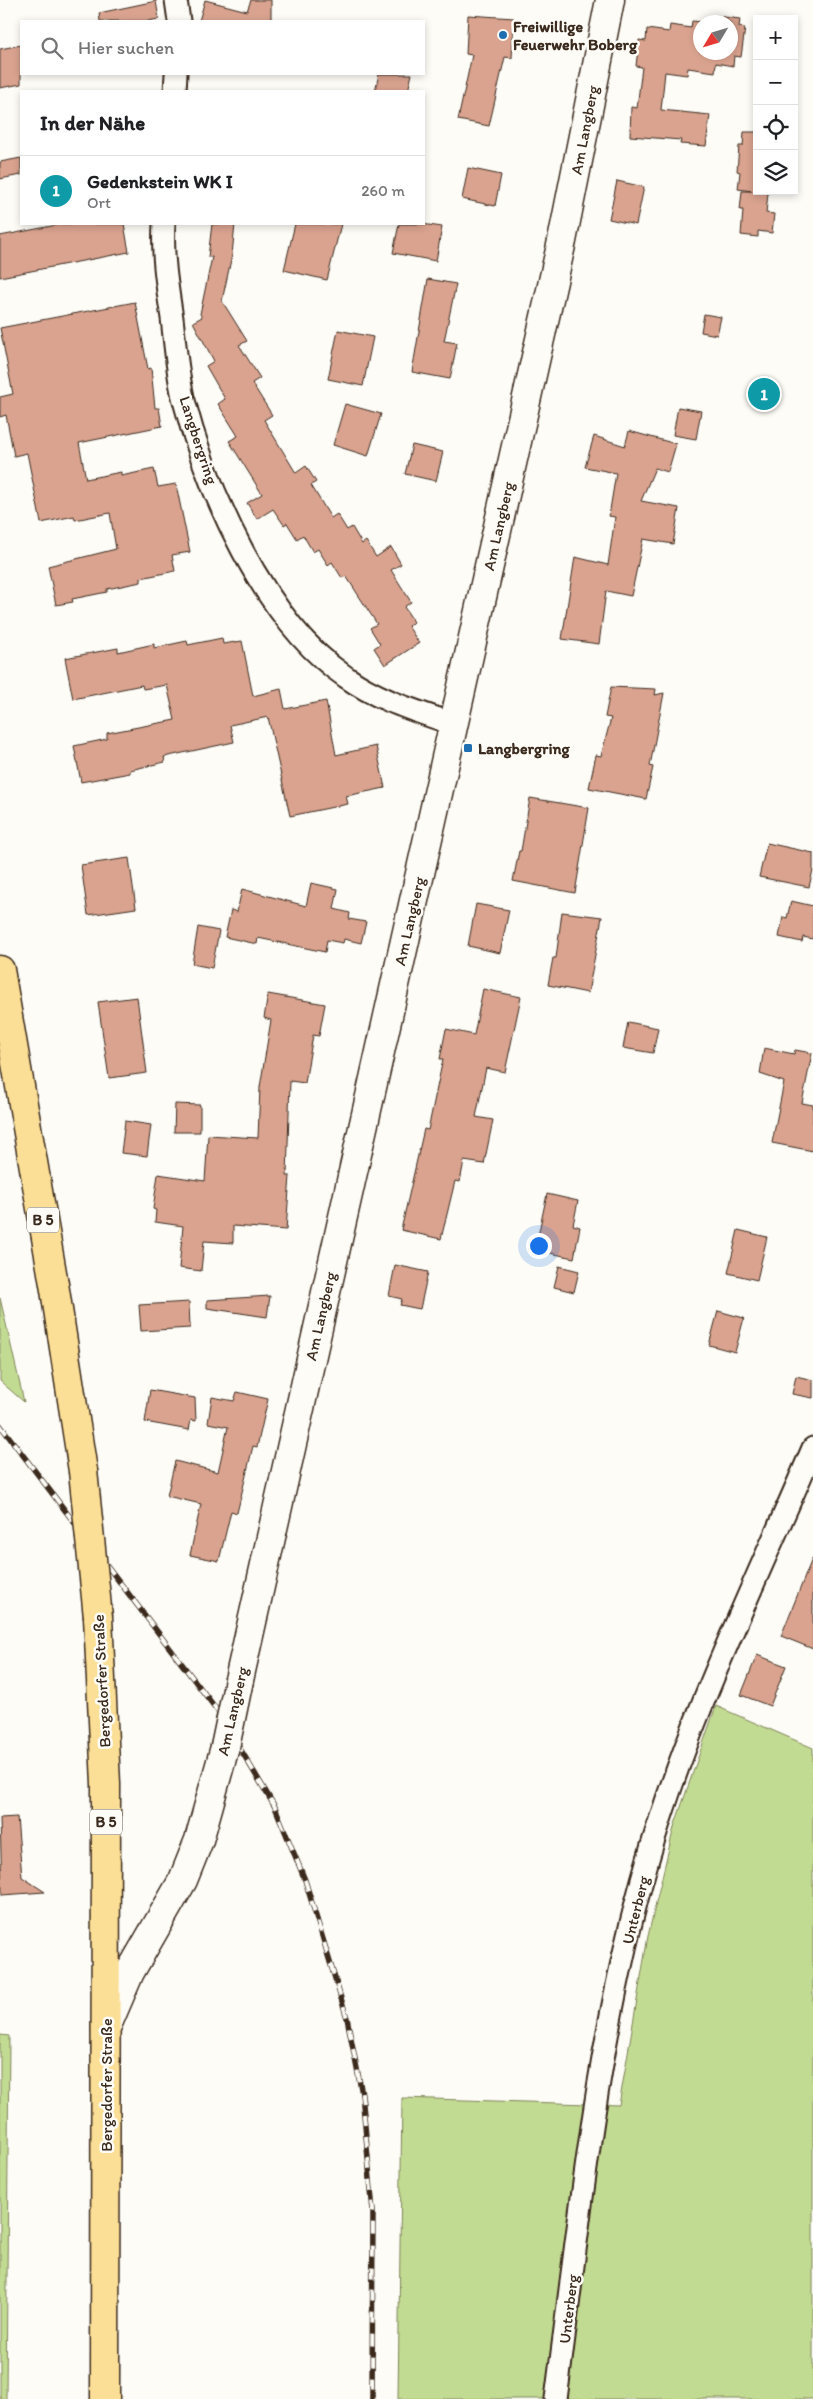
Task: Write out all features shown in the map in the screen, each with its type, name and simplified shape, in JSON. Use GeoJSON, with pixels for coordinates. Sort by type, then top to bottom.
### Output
{"type":"FeatureCollection","features":[{"type":"Feature","properties":{"kind":"main road","name":"Bergedorfer Straße"},"geometry":{"type":"LineString","coordinates":[[0,970],[55,1290],[83,1471],[98,1617],[106,1784],[105,2399]]}},
{"type":"Feature","properties":{"kind":"street"},"geometry":{"type":"LineString","coordinates":[[176,0],[179,20]]}},
{"type":"Feature","properties":{"kind":"street","name":"Am Langberg"},"geometry":{"type":"LineString","coordinates":[[106,2028],[130,1972],[184,1880],[199,1840],[222,1758],[562,241],[610,0]]}},
{"type":"Feature","properties":{"kind":"street"},"geometry":{"type":"LineString","coordinates":[[175,90],[176,75]]}},
{"type":"Feature","properties":{"kind":"street","name":"Langbergring"},"geometry":{"type":"LineString","coordinates":[[164,225],[162,251],[182,395],[199,449],[223,508],[257,576],[288,621],[318,654],[345,677],[381,698],[453,724]]}},
{"type":"Feature","properties":{"kind":"street","name":"Unterberg"},"geometry":{"type":"LineString","coordinates":[[556,2399],[590,2136],[613,2005],[648,1858],[686,1743],[718,1662],[813,1448]]}},
{"type":"Feature","properties":{"kind":"green space"},"geometry":{"type":"Polygon","coordinates":[[[0,1298],[24,1402],[0,1381],[0,1298]]]}},
{"type":"Feature","properties":{"kind":"green space"},"geometry":{"type":"Polygon","coordinates":[[[716,1706],[813,1748],[813,2399],[398,2399],[402,2098],[619,2105],[648,1936],[674,1827],[716,1706]]]}},
{"type":"Feature","properties":{"kind":"green space"},"geometry":{"type":"Polygon","coordinates":[[[0,2035],[9,2036],[6,2399],[0,2399],[0,2035]]]}},
{"type":"Feature","properties":{"kind":"building"},"geometry":{"type":"Polygon","coordinates":[[[205,0],[247,11],[251,0],[271,0],[271,20],[199,20],[205,0]]]}},
{"type":"Feature","properties":{"kind":"building"},"geometry":{"type":"Polygon","coordinates":[[[156,1],[159,19],[100,20],[99,13],[156,1]]]}},
{"type":"Feature","properties":{"kind":"building"},"geometry":{"type":"Polygon","coordinates":[[[468,15],[514,18],[512,58],[505,57],[489,126],[458,120],[472,55],[466,54],[468,15]]]}},
{"type":"Feature","properties":{"kind":"building"},"geometry":{"type":"Polygon","coordinates":[[[738,19],[740,19],[739,27],[745,28],[741,57],[738,57],[738,19]]]}},
{"type":"Feature","properties":{"kind":"building"},"geometry":{"type":"Polygon","coordinates":[[[692,21],[693,60],[734,60],[733,66],[716,63],[715,72],[688,68],[687,75],[665,72],[661,110],[710,115],[706,146],[680,144],[681,140],[630,136],[631,107],[637,108],[642,67],[636,66],[639,40],[646,41],[647,29],[669,32],[670,25],[691,28],[692,21]]]}},
{"type":"Feature","properties":{"kind":"building"},"geometry":{"type":"Polygon","coordinates":[[[20,45],[21,84],[0,88],[0,49],[20,45]]]}},
{"type":"Feature","properties":{"kind":"building"},"geometry":{"type":"Polygon","coordinates":[[[379,75],[412,75],[408,90],[375,90],[379,75]]]}},
{"type":"Feature","properties":{"kind":"building"},"geometry":{"type":"Polygon","coordinates":[[[744,132],[753,132],[753,195],[768,195],[766,213],[774,214],[772,233],[758,231],[758,237],[741,235],[743,210],[740,210],[742,191],[752,191],[738,189],[740,172],[737,171],[739,146],[743,146],[744,132]]]}},
{"type":"Feature","properties":{"kind":"building"},"geometry":{"type":"Polygon","coordinates":[[[20,158],[20,175],[0,179],[0,162],[20,158]]]}},
{"type":"Feature","properties":{"kind":"building"},"geometry":{"type":"Polygon","coordinates":[[[468,168],[501,175],[495,206],[462,199],[468,168]]]}},
{"type":"Feature","properties":{"kind":"building"},"geometry":{"type":"Polygon","coordinates":[[[617,181],[644,187],[636,225],[609,219],[617,181]]]}},
{"type":"Feature","properties":{"kind":"building"},"geometry":{"type":"Polygon","coordinates":[[[425,224],[442,227],[436,261],[393,253],[399,225],[425,224]]]}},
{"type":"Feature","properties":{"kind":"building"},"geometry":{"type":"Polygon","coordinates":[[[57,225],[124,225],[129,252],[0,277],[0,236],[57,225]]]}},
{"type":"Feature","properties":{"kind":"building"},"geometry":{"type":"Polygon","coordinates":[[[212,225],[235,225],[232,255],[222,301],[247,341],[239,345],[260,378],[252,383],[272,415],[264,420],[296,473],[306,466],[316,482],[311,485],[331,518],[337,514],[347,530],[352,527],[362,544],[366,541],[376,557],[391,547],[401,564],[391,570],[411,602],[404,607],[414,622],[408,626],[419,643],[385,665],[374,648],[380,644],[370,628],[377,624],[346,576],[342,578],[332,562],[328,565],[318,549],[313,552],[303,535],[297,539],[287,523],[284,525],[273,509],[257,519],[247,503],[262,494],[229,441],[238,436],[218,404],[225,399],[206,366],[214,361],[193,322],[202,317],[200,314],[212,257],[208,257],[212,225]]]}},
{"type":"Feature","properties":{"kind":"building"},"geometry":{"type":"Polygon","coordinates":[[[295,225],[341,225],[327,280],[284,270],[295,225]]]}},
{"type":"Feature","properties":{"kind":"building"},"geometry":{"type":"Polygon","coordinates":[[[428,279],[456,284],[444,341],[457,343],[450,379],[412,372],[428,279]]]}},
{"type":"Feature","properties":{"kind":"building"},"geometry":{"type":"Polygon","coordinates":[[[135,302],[148,369],[151,368],[155,408],[159,408],[162,426],[79,443],[86,479],[121,472],[121,476],[154,469],[158,487],[176,484],[190,552],[172,555],[175,571],[141,578],[141,582],[107,589],[107,592],[72,599],[73,602],[56,605],[48,566],[116,549],[110,513],[75,520],[74,516],[41,523],[27,453],[14,456],[6,415],[0,417],[0,397],[13,394],[0,328],[135,302]]]}},
{"type":"Feature","properties":{"kind":"building"},"geometry":{"type":"Polygon","coordinates":[[[704,314],[721,317],[717,335],[701,332],[704,314]]]}},
{"type":"Feature","properties":{"kind":"building"},"geometry":{"type":"Polygon","coordinates":[[[338,330],[373,337],[363,386],[328,379],[338,330]]]}},
{"type":"Feature","properties":{"kind":"building"},"geometry":{"type":"Polygon","coordinates":[[[345,404],[381,414],[368,456],[333,445],[345,404]]]}},
{"type":"Feature","properties":{"kind":"building"},"geometry":{"type":"Polygon","coordinates":[[[678,407],[701,411],[696,439],[673,435],[678,407]]]}},
{"type":"Feature","properties":{"kind":"building"},"geometry":{"type":"Polygon","coordinates":[[[629,431],[676,444],[668,472],[655,468],[641,501],[679,508],[673,544],[643,539],[631,596],[606,591],[599,644],[562,639],[575,557],[608,565],[615,517],[609,516],[616,473],[585,467],[594,436],[625,446],[629,431]]]}},
{"type":"Feature","properties":{"kind":"building"},"geometry":{"type":"Polygon","coordinates":[[[412,445],[443,452],[436,481],[405,474],[412,445]]]}},
{"type":"Feature","properties":{"kind":"building"},"geometry":{"type":"Polygon","coordinates":[[[222,638],[223,644],[242,641],[253,696],[281,689],[285,709],[326,701],[336,755],[376,746],[385,788],[346,796],[348,804],[290,816],[268,717],[230,725],[234,742],[164,757],[165,762],[130,770],[130,773],[81,782],[74,746],[107,739],[107,733],[175,720],[167,685],[143,689],[142,685],[73,699],[65,658],[118,648],[118,652],[154,644],[154,648],[187,641],[188,645],[222,638]]]}},
{"type":"Feature","properties":{"kind":"building"},"geometry":{"type":"Polygon","coordinates":[[[611,687],[656,689],[655,695],[664,693],[650,766],[653,767],[646,799],[589,788],[596,755],[601,756],[611,718],[605,717],[611,687]]]}},
{"type":"Feature","properties":{"kind":"building"},"geometry":{"type":"Polygon","coordinates":[[[530,798],[589,808],[575,893],[513,881],[519,851],[521,851],[530,798]]]}},
{"type":"Feature","properties":{"kind":"building"},"geometry":{"type":"Polygon","coordinates":[[[767,843],[813,853],[813,870],[809,887],[759,877],[767,843]]]}},
{"type":"Feature","properties":{"kind":"building"},"geometry":{"type":"Polygon","coordinates":[[[129,858],[136,908],[88,915],[81,865],[129,858]]]}},
{"type":"Feature","properties":{"kind":"building"},"geometry":{"type":"Polygon","coordinates":[[[311,883],[338,889],[334,909],[350,913],[349,919],[366,922],[361,943],[344,939],[343,943],[327,940],[325,952],[258,938],[257,944],[225,937],[231,910],[237,912],[242,889],[306,906],[311,883]]]}},
{"type":"Feature","properties":{"kind":"building"},"geometry":{"type":"Polygon","coordinates":[[[791,901],[813,906],[813,939],[803,937],[802,942],[779,937],[783,917],[787,918],[791,901]]]}},
{"type":"Feature","properties":{"kind":"building"},"geometry":{"type":"Polygon","coordinates":[[[476,904],[509,910],[500,953],[468,946],[476,904]]]}},
{"type":"Feature","properties":{"kind":"building"},"geometry":{"type":"Polygon","coordinates":[[[562,912],[602,917],[588,993],[548,985],[553,958],[556,958],[562,912]]]}},
{"type":"Feature","properties":{"kind":"building"},"geometry":{"type":"Polygon","coordinates":[[[198,927],[219,931],[212,968],[192,964],[198,927]]]}},
{"type":"Feature","properties":{"kind":"building"},"geometry":{"type":"Polygon","coordinates":[[[483,989],[521,997],[505,1072],[486,1068],[476,1117],[493,1120],[484,1164],[464,1161],[460,1182],[455,1181],[441,1239],[401,1230],[424,1129],[428,1130],[443,1059],[440,1059],[446,1029],[474,1035],[483,989]]]}},
{"type":"Feature","properties":{"kind":"building"},"geometry":{"type":"Polygon","coordinates":[[[268,994],[325,1004],[319,1036],[313,1035],[305,1083],[290,1081],[287,1176],[290,1176],[286,1230],[233,1226],[233,1243],[204,1241],[201,1271],[179,1268],[183,1226],[155,1222],[156,1210],[153,1209],[158,1174],[205,1181],[208,1135],[258,1138],[260,1087],[271,1020],[264,1018],[268,994]]]}},
{"type":"Feature","properties":{"kind":"building"},"geometry":{"type":"Polygon","coordinates":[[[137,997],[147,1073],[109,1078],[98,1002],[137,997]]]}},
{"type":"Feature","properties":{"kind":"building"},"geometry":{"type":"Polygon","coordinates":[[[628,1022],[658,1028],[653,1053],[623,1048],[628,1022]]]}},
{"type":"Feature","properties":{"kind":"building"},"geometry":{"type":"Polygon","coordinates":[[[764,1048],[794,1054],[795,1050],[812,1053],[802,1103],[813,1105],[813,1151],[772,1143],[784,1082],[760,1074],[764,1048]]]}},
{"type":"Feature","properties":{"kind":"building"},"geometry":{"type":"Polygon","coordinates":[[[175,1104],[200,1105],[200,1132],[174,1132],[175,1104]]]}},
{"type":"Feature","properties":{"kind":"building"},"geometry":{"type":"Polygon","coordinates":[[[125,1121],[151,1125],[147,1156],[121,1153],[125,1121]]]}},
{"type":"Feature","properties":{"kind":"building"},"geometry":{"type":"Polygon","coordinates":[[[547,1194],[578,1201],[573,1225],[580,1227],[574,1258],[535,1250],[547,1194]]]}},
{"type":"Feature","properties":{"kind":"building"},"geometry":{"type":"Polygon","coordinates":[[[738,1230],[767,1237],[757,1280],[728,1273],[738,1230]]]}},
{"type":"Feature","properties":{"kind":"building"},"geometry":{"type":"Polygon","coordinates":[[[395,1265],[428,1272],[420,1309],[400,1305],[402,1299],[389,1296],[395,1265]]]}},
{"type":"Feature","properties":{"kind":"building"},"geometry":{"type":"Polygon","coordinates":[[[559,1266],[579,1271],[574,1292],[554,1287],[559,1266]]]}},
{"type":"Feature","properties":{"kind":"building"},"geometry":{"type":"Polygon","coordinates":[[[270,1296],[267,1317],[207,1308],[207,1300],[270,1296]]]}},
{"type":"Feature","properties":{"kind":"building"},"geometry":{"type":"Polygon","coordinates":[[[189,1302],[190,1328],[141,1331],[139,1305],[189,1302]]]}},
{"type":"Feature","properties":{"kind":"building"},"geometry":{"type":"Polygon","coordinates":[[[718,1311],[744,1318],[735,1352],[709,1345],[718,1311]]]}},
{"type":"Feature","properties":{"kind":"building"},"geometry":{"type":"Polygon","coordinates":[[[796,1376],[813,1380],[813,1398],[792,1394],[796,1376]]]}},
{"type":"Feature","properties":{"kind":"building"},"geometry":{"type":"Polygon","coordinates":[[[150,1390],[195,1398],[196,1421],[191,1420],[189,1430],[145,1422],[150,1390]]]}},
{"type":"Feature","properties":{"kind":"building"},"geometry":{"type":"Polygon","coordinates":[[[237,1392],[268,1399],[257,1447],[253,1446],[237,1513],[231,1511],[219,1561],[190,1555],[201,1504],[167,1496],[175,1461],[218,1472],[228,1427],[208,1423],[212,1397],[234,1401],[237,1392]]]}},
{"type":"Feature","properties":{"kind":"building"},"geometry":{"type":"Polygon","coordinates":[[[813,1559],[813,1649],[781,1636],[813,1559]]]}},
{"type":"Feature","properties":{"kind":"building"},"geometry":{"type":"Polygon","coordinates":[[[757,1655],[786,1666],[770,1706],[741,1695],[757,1655]]]}},
{"type":"Feature","properties":{"kind":"building"},"geometry":{"type":"Polygon","coordinates":[[[17,1817],[22,1877],[45,1892],[2,1895],[0,1818],[17,1817]]]}},
{"type":"Feature","properties":{"kind":"railway"},"geometry":{"type":"LineString","coordinates":[[0,1425],[217,1710],[275,1807],[305,1880],[347,2018],[362,2094],[373,2211],[372,2399]]}},
{"type":"Feature","properties":{"kind":"place","name":"Freiwillige Feuerwehr Boberg"},"geometry":{"type":"Point","coordinates":[503,35]}},
{"type":"Feature","properties":{"kind":"place","name":"Gedenkstein WK I"},"geometry":{"type":"Point","coordinates":[764,394]}},
{"type":"Feature","properties":{"kind":"place","name":"Langbergring"},"geometry":{"type":"Point","coordinates":[468,748]}}]}
